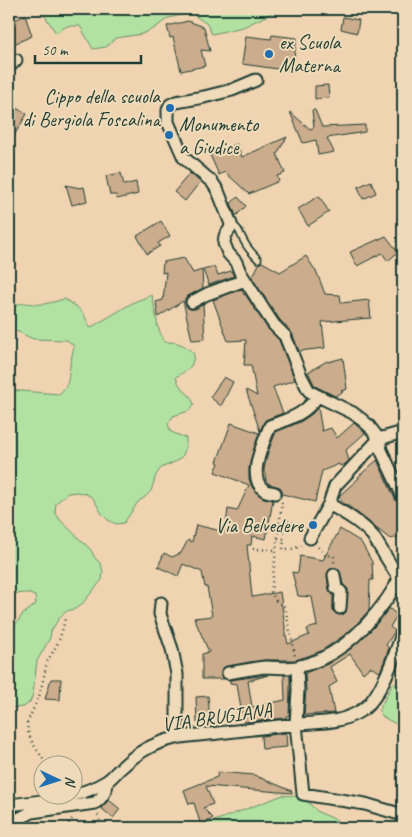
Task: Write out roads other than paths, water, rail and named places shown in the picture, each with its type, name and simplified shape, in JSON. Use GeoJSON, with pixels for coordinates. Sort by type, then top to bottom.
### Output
{"type":"FeatureCollection","features":[{"type":"Feature","properties":{"kind":"street"},"geometry":{"type":"LineString","coordinates":[[256,80],[232,90],[176,102],[170,105],[168,122],[184,158],[212,182],[218,191],[231,224],[224,243],[228,253],[236,262],[245,280],[274,325],[285,336],[301,376],[309,390],[342,407],[369,426],[379,439],[381,450],[403,498]]}},
{"type":"Feature","properties":{"kind":"street"},"geometry":{"type":"LineString","coordinates":[[192,302],[207,294],[245,280]]}},
{"type":"Feature","properties":{"kind":"street"},"geometry":{"type":"LineString","coordinates":[[275,493],[265,491],[258,484],[256,474],[259,457],[270,426],[300,414],[311,406],[318,396]]}},
{"type":"Feature","properties":{"kind":"street"},"geometry":{"type":"LineString","coordinates":[[310,538],[335,486],[379,439],[403,432]]}},
{"type":"Feature","properties":{"kind":"street"},"geometry":{"type":"LineString","coordinates":[[328,504],[356,520],[367,529],[402,577],[403,593]]}},
{"type":"Feature","properties":{"kind":"street"},"geometry":{"type":"LineString","coordinates":[[334,575],[336,588],[341,592],[340,608]]}},
{"type":"Feature","properties":{"kind":"street"},"geometry":{"type":"LineString","coordinates":[[228,672],[266,667],[297,667],[327,656],[364,628],[378,612],[402,577]]}},
{"type":"Feature","properties":{"kind":"street"},"geometry":{"type":"LineString","coordinates":[[161,602],[160,614],[172,649],[177,674],[177,738]]}},
{"type":"Feature","properties":{"kind":"street","name":"VIA BRUGIANA"},"geometry":{"type":"LineString","coordinates":[[9,805],[60,798],[88,790],[108,780],[139,752],[157,743],[177,738],[296,724],[334,722],[350,717],[365,709],[377,695],[403,631]]}},
{"type":"Feature","properties":{"kind":"street","name":"VIA BRUGIANA"},"geometry":{"type":"LineString","coordinates":[[296,724],[297,667]]}},
{"type":"Feature","properties":{"kind":"street"},"geometry":{"type":"LineString","coordinates":[[296,724],[303,794],[365,804],[403,815]]}},
{"type":"Feature","properties":{"kind":"street"},"geometry":{"type":"LineString","coordinates":[[9,824],[32,812],[95,803],[105,793],[108,780]]}},
{"type":"Feature","properties":{"kind":"lane"},"geometry":{"type":"LineString","coordinates":[[231,224],[236,226],[245,243],[258,259]]}},
{"type":"Feature","properties":{"kind":"place","name":"ex Scuola Materna"},"geometry":{"type":"Point","coordinates":[269,54]}},
{"type":"Feature","properties":{"kind":"place","name":"Cippo della scuola di Bergiola Foscalina"},"geometry":{"type":"Point","coordinates":[170,108]}},
{"type":"Feature","properties":{"kind":"place","name":"Monumento a Giudice"},"geometry":{"type":"Point","coordinates":[169,135]}},
{"type":"Feature","properties":{"kind":"place","name":"Via Belvedere"},"geometry":{"type":"Point","coordinates":[313,525]}}]}
